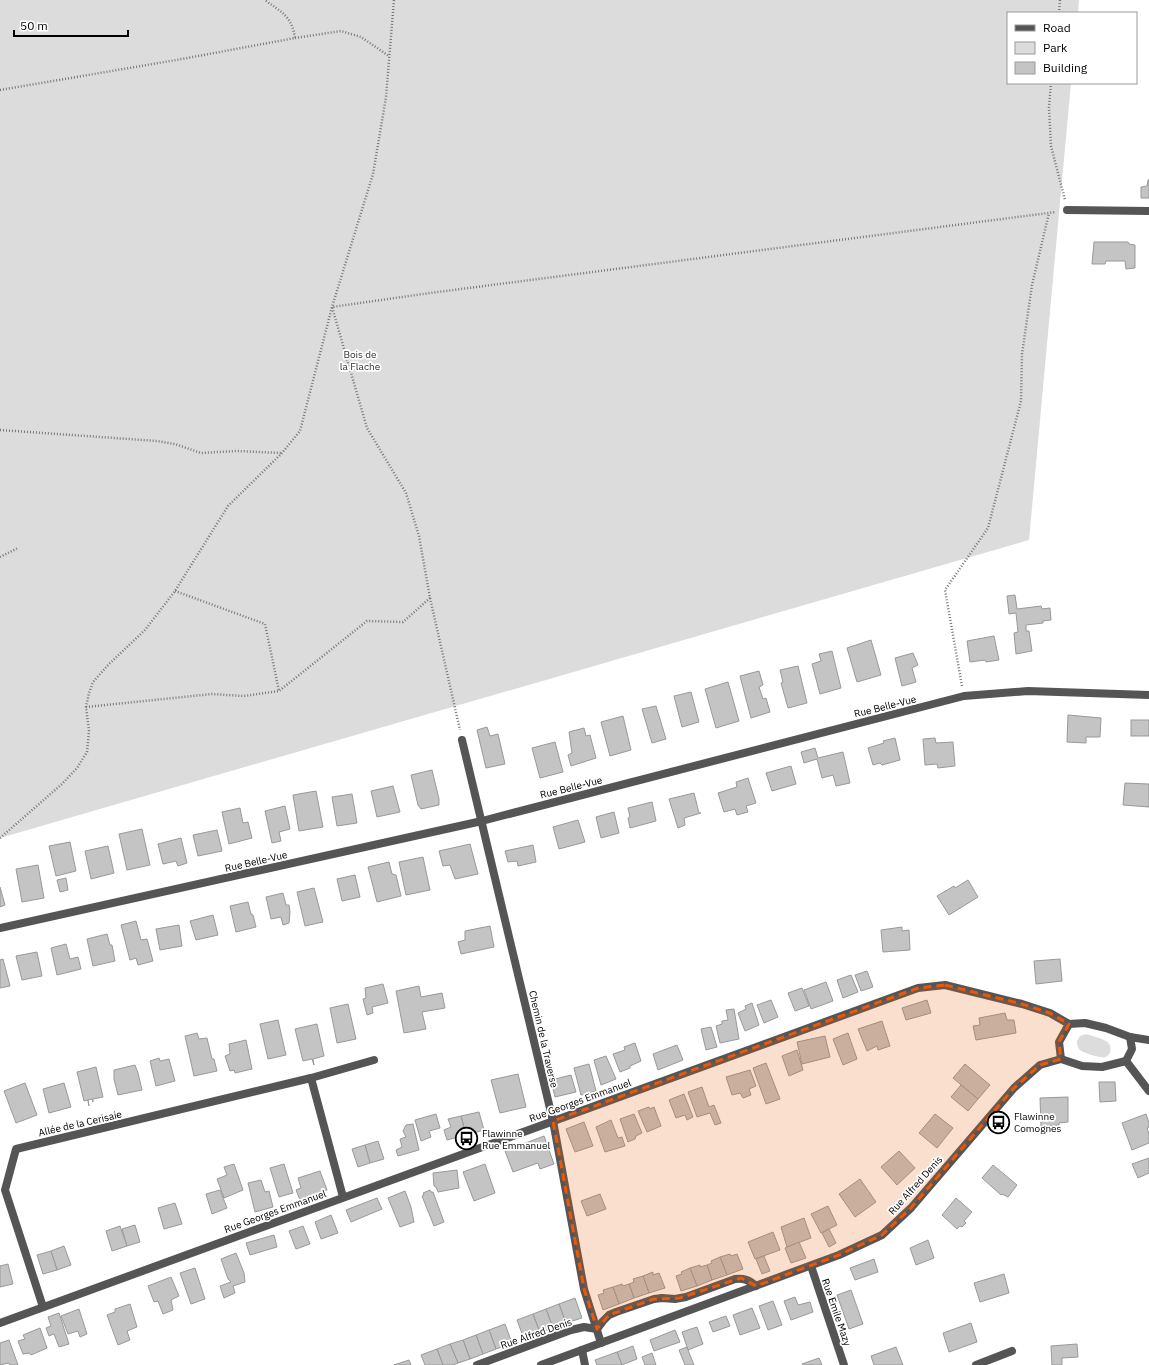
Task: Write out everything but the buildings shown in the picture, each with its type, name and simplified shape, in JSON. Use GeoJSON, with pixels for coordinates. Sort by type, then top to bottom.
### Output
{"type":"FeatureCollection","features":[{"type":"Feature","properties":{"kind":"street"},"geometry":{"type":"LineString","coordinates":[[1067,210],[1149,211]]}},
{"type":"Feature","properties":{"kind":"street","name":"Rue Belle-Vue"},"geometry":{"type":"LineString","coordinates":[[0,928],[482,821],[964,696],[1028,691],[1149,695]]}},
{"type":"Feature","properties":{"kind":"street","name":"Chemin de la Traverse"},"geometry":{"type":"LineString","coordinates":[[462,740],[553,1121],[584,1289],[601,1343]]}},
{"type":"Feature","properties":{"kind":"street","name":"Rue Georges Emmanuel"},"geometry":{"type":"LineString","coordinates":[[0,1323],[918,988],[945,985],[1022,1004],[1050,1013],[1069,1024]]}},
{"type":"Feature","properties":{"kind":"street"},"geometry":{"type":"LineString","coordinates":[[1130,1037],[1132,1049],[1126,1061],[1102,1067],[1082,1066],[1061,1059],[1059,1042],[1069,1024],[1085,1023],[1106,1028],[1130,1037],[1149,1040]]}},
{"type":"Feature","properties":{"kind":"street","name":"Rue Alfred Denis"},"geometry":{"type":"LineString","coordinates":[[541,1365],[811,1266],[882,1235],[911,1208],[1014,1088],[1040,1065],[1061,1059]]}},
{"type":"Feature","properties":{"kind":"street","name":"Allée de la Cerisaie"},"geometry":{"type":"LineString","coordinates":[[43,1307],[4,1190],[16,1149],[311,1078],[374,1060]]}},
{"type":"Feature","properties":{"kind":"street"},"geometry":{"type":"LineString","coordinates":[[1126,1061],[1149,1091]]}},
{"type":"Feature","properties":{"kind":"street"},"geometry":{"type":"LineString","coordinates":[[311,1078],[343,1197]]}},
{"type":"Feature","properties":{"kind":"street","name":"Rue Emile Mazy"},"geometry":{"type":"LineString","coordinates":[[811,1266],[844,1365]]}},
{"type":"Feature","properties":{"kind":"street"},"geometry":{"type":"LineString","coordinates":[[597,1329],[609,1315],[654,1299],[680,1298],[735,1279],[746,1279],[756,1286]]}},
{"type":"Feature","properties":{"kind":"street","name":"Rue Alfred Denis"},"geometry":{"type":"LineString","coordinates":[[477,1365],[571,1330],[584,1327],[597,1329]]}},
{"type":"Feature","properties":{"kind":"street"},"geometry":{"type":"LineString","coordinates":[[582,1350],[585,1365]]}},
{"type":"Feature","properties":{"kind":"street"},"geometry":{"type":"LineString","coordinates":[[976,1365],[1012,1352]]}},
{"type":"Feature","properties":{"kind":"path"},"geometry":{"type":"LineString","coordinates":[[266,0],[287,16],[294,29],[295,38]]}},
{"type":"Feature","properties":{"kind":"path"},"geometry":{"type":"LineString","coordinates":[[0,838],[62,784],[77,768],[87,752],[89,731],[86,707],[93,682],[109,664],[145,630],[175,592],[228,506],[282,453],[300,431],[332,307],[373,174],[386,97],[394,0]]}},
{"type":"Feature","properties":{"kind":"path"},"geometry":{"type":"LineString","coordinates":[[1059,12],[1060,0]]}},
{"type":"Feature","properties":{"kind":"path"},"geometry":{"type":"LineString","coordinates":[[0,90],[341,31],[362,37],[389,56]]}},
{"type":"Feature","properties":{"kind":"path"},"geometry":{"type":"LineString","coordinates":[[332,307],[1067,210],[1051,146],[1049,107],[1051,84]]}},
{"type":"Feature","properties":{"kind":"path"},"geometry":{"type":"LineString","coordinates":[[964,696],[946,590],[988,528],[1021,401],[1023,346],[1032,285],[1049,213]]}},
{"type":"Feature","properties":{"kind":"path"},"geometry":{"type":"LineString","coordinates":[[332,307],[367,428],[406,493],[419,536],[430,598],[462,740]]}},
{"type":"Feature","properties":{"kind":"path"},"geometry":{"type":"LineString","coordinates":[[0,430],[156,441],[175,444],[201,452],[237,451],[282,453]]}},
{"type":"Feature","properties":{"kind":"path"},"geometry":{"type":"LineString","coordinates":[[0,557],[18,548]]}},
{"type":"Feature","properties":{"kind":"path"},"geometry":{"type":"LineString","coordinates":[[175,592],[265,624],[279,691]]}},
{"type":"Feature","properties":{"kind":"path"},"geometry":{"type":"LineString","coordinates":[[86,707],[212,694],[244,696],[279,691],[368,621],[403,622],[430,598]]}},
{"type":"Feature","properties":{"kind":"highlighted area"},"geometry":{"type":"Polygon","coordinates":[[[945,985],[1022,1004],[1050,1013],[1069,1024],[1059,1042],[1061,1059],[1040,1065],[1014,1088],[911,1208],[882,1235],[839,1255],[756,1286],[741,1278],[680,1298],[654,1299],[609,1315],[597,1329],[584,1289],[553,1121],[918,988],[945,985]]]}},
{"type":"Feature","properties":{"kind":"green space","name":"Bois de la Flache"},"geometry":{"type":"Polygon","coordinates":[[[0,0],[1079,0],[1078,12],[1007,12],[1007,84],[1071,84],[1029,540],[0,838],[0,0]]]}},
{"type":"Feature","properties":{"kind":"green space"},"geometry":{"type":"Polygon","coordinates":[[[1086,1034],[1108,1042],[1110,1049],[1108,1056],[1097,1056],[1080,1050],[1077,1041],[1080,1036],[1086,1034]]]}},
{"type":"Feature","properties":{"kind":"place","name":"Flawinne Comognes"},"geometry":{"type":"Point","coordinates":[999,1122]}},
{"type":"Feature","properties":{"kind":"place","name":"Flawinne Rue Emmanuel"},"geometry":{"type":"Point","coordinates":[467,1139]}}]}
